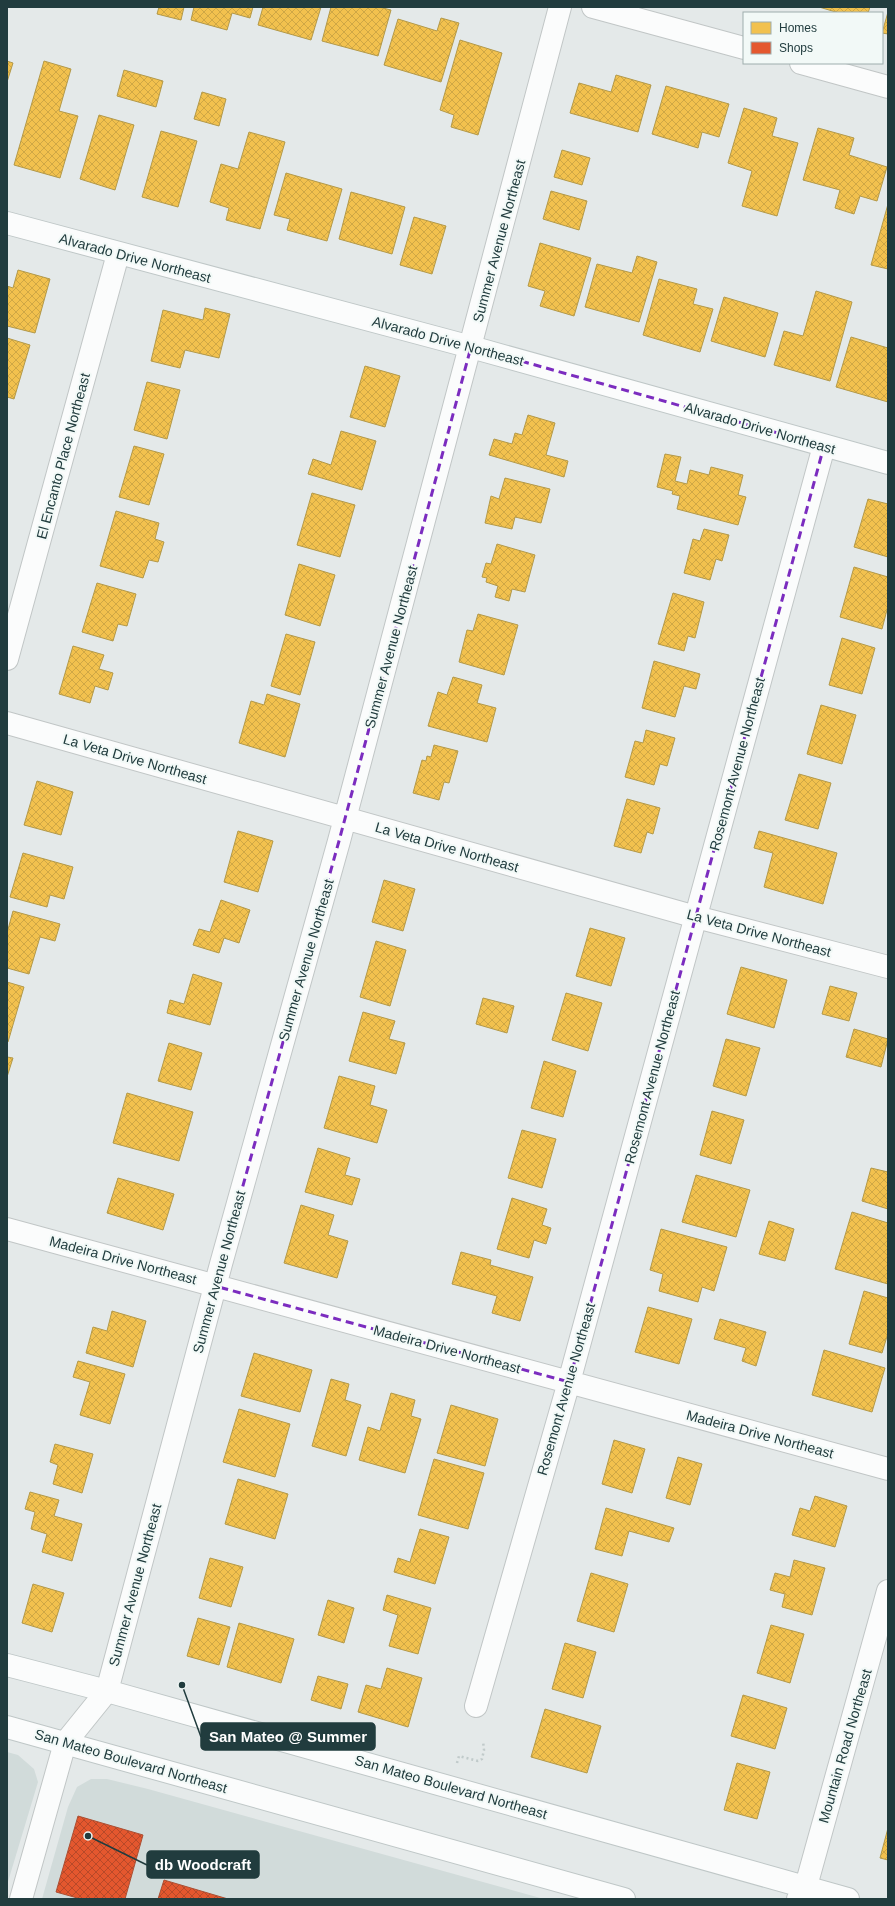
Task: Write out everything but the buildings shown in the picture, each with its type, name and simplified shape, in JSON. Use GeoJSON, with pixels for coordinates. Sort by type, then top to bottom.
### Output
{"type":"FeatureCollection","features":[{"type":"Feature","properties":{"kind":"street","name":"Summer Avenue Northeast"},"geometry":{"type":"LineString","coordinates":[[21,1899],[65,1743],[107,1691],[215,1286],[345,818],[560,7]]}},
{"type":"Feature","properties":{"kind":"street"},"geometry":{"type":"LineString","coordinates":[[593,7],[743,48]]}},
{"type":"Feature","properties":{"kind":"street"},"geometry":{"type":"LineString","coordinates":[[805,64],[888,87]]}},
{"type":"Feature","properties":{"kind":"street","name":"Alvarado Drive Northeast"},"geometry":{"type":"LineString","coordinates":[[7,223],[118,254],[471,347],[888,463]]}},
{"type":"Feature","properties":{"kind":"street","name":"El Encanto Place Northeast"},"geometry":{"type":"LineString","coordinates":[[7,659],[118,254]]}},
{"type":"Feature","properties":{"kind":"street","name":"Rosemont Avenue Northeast"},"geometry":{"type":"LineString","coordinates":[[476,1706],[569,1382],[824,446]]}},
{"type":"Feature","properties":{"kind":"street","name":"La Veta Drive Northeast"},"geometry":{"type":"LineString","coordinates":[[7,723],[696,917],[888,967]]}},
{"type":"Feature","properties":{"kind":"street","name":"Madeira Drive Northeast"},"geometry":{"type":"LineString","coordinates":[[7,1229],[888,1469]]}},
{"type":"Feature","properties":{"kind":"street","name":"Mountain Road Northeast"},"geometry":{"type":"LineString","coordinates":[[802,1893],[888,1591]]}},
{"type":"Feature","properties":{"kind":"street","name":"San Mateo Boulevard Northeast"},"geometry":{"type":"LineString","coordinates":[[7,1665],[107,1691],[802,1893],[848,1899]]}},
{"type":"Feature","properties":{"kind":"street","name":"San Mateo Boulevard Northeast"},"geometry":{"type":"LineString","coordinates":[[7,1727],[624,1899]]}},
{"type":"Feature","properties":{"kind":"path"},"geometry":{"type":"LineString","coordinates":[[457,1763],[459,1756],[478,1761],[482,1759],[484,1750],[483,1741]]}},
{"type":"Feature","properties":{"kind":"highlighted area"},"geometry":{"type":"Polygon","coordinates":[[[471,347],[824,446],[569,1382],[215,1286],[339,841],[471,347]]]}},
{"type":"Feature","properties":{"kind":"shaded area"},"geometry":{"type":"Polygon","coordinates":[[[7,1752],[18,1755],[34,1769],[38,1782],[7,1885],[7,1752]]]}},
{"type":"Feature","properties":{"kind":"shaded area"},"geometry":{"type":"Polygon","coordinates":[[[91,1779],[107,1779],[148,1789],[544,1899],[42,1899],[68,1807],[77,1787],[91,1779]]]}},
{"type":"Feature","properties":{"kind":"place","name":"San Mateo @ Summer"},"geometry":{"type":"Point","coordinates":[182,1685]}},
{"type":"Feature","properties":{"kind":"place","name":"db Woodcraft"},"geometry":{"type":"Point","coordinates":[88,1836]}}]}
